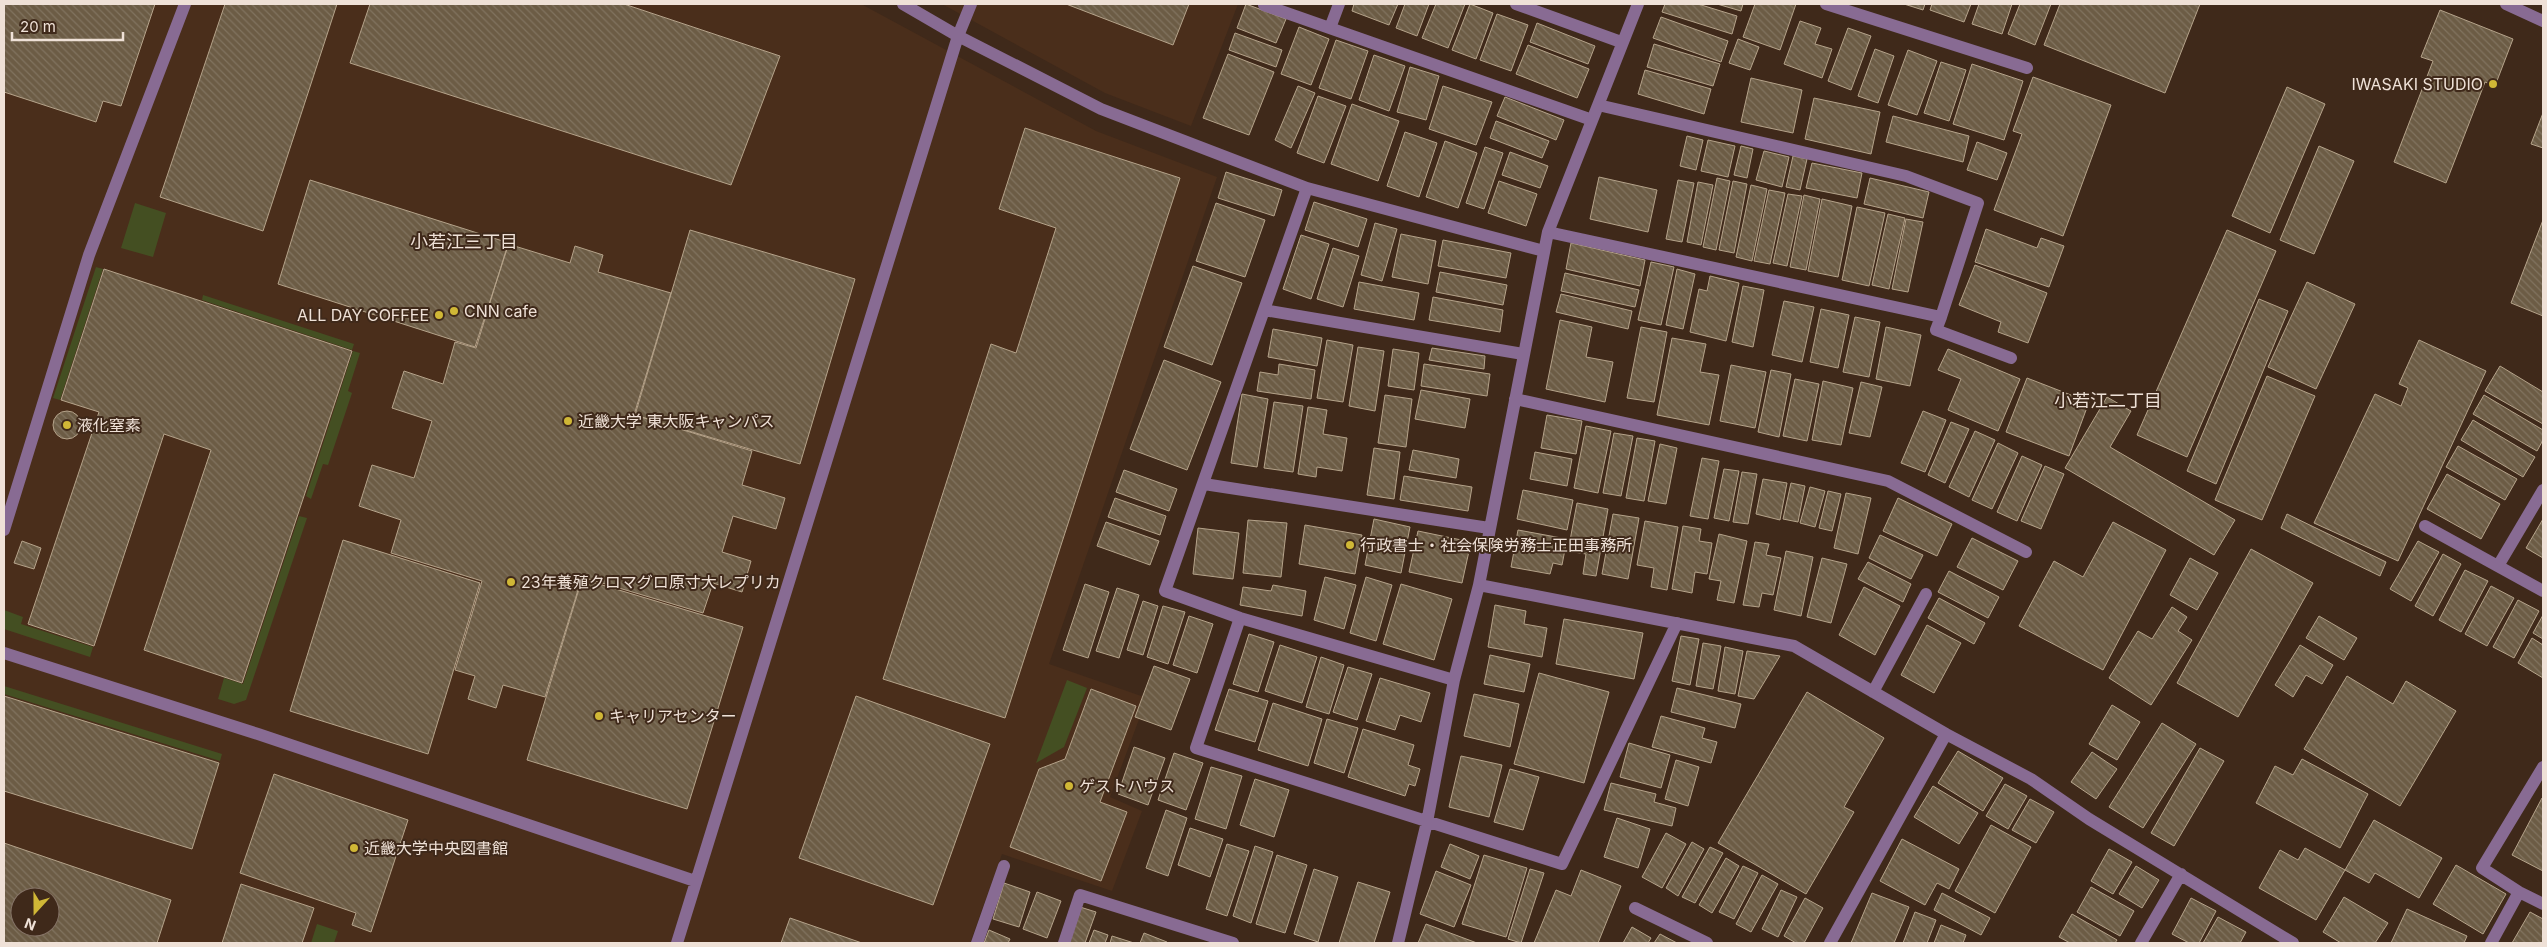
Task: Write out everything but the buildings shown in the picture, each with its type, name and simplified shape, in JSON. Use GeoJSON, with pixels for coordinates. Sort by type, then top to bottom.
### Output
{"type":"FeatureCollection","features":[{"type":"Feature","properties":{"kind":"street"},"geometry":{"type":"LineString","coordinates":[[4,530],[89,255],[185,4]]}},
{"type":"Feature","properties":{"kind":"street"},"geometry":{"type":"LineString","coordinates":[[903,4],[958,36],[1101,109],[1308,188],[1544,251]]}},
{"type":"Feature","properties":{"kind":"street"},"geometry":{"type":"LineString","coordinates":[[677,943],[958,36],[971,4]]}},
{"type":"Feature","properties":{"kind":"street"},"geometry":{"type":"LineString","coordinates":[[1330,28],[1339,4]]}},
{"type":"Feature","properties":{"kind":"street"},"geometry":{"type":"LineString","coordinates":[[1516,4],[1621,42]]}},
{"type":"Feature","properties":{"kind":"street"},"geometry":{"type":"LineString","coordinates":[[1398,943],[1427,822],[1454,680],[1480,586],[1489,528],[1548,232],[1621,42],[1638,4]]}},
{"type":"Feature","properties":{"kind":"street"},"geometry":{"type":"LineString","coordinates":[[1826,4],[2027,68]]}},
{"type":"Feature","properties":{"kind":"street"},"geometry":{"type":"LineString","coordinates":[[2506,4],[2543,21]]}},
{"type":"Feature","properties":{"kind":"street"},"geometry":{"type":"LineString","coordinates":[[1264,5],[1592,120]]}},
{"type":"Feature","properties":{"kind":"street"},"geometry":{"type":"LineString","coordinates":[[1598,105],[1906,176],[1978,203],[1936,330],[2011,358]]}},
{"type":"Feature","properties":{"kind":"street"},"geometry":{"type":"LineString","coordinates":[[1308,188],[1165,591],[1240,618],[1454,680]]}},
{"type":"Feature","properties":{"kind":"street"},"geometry":{"type":"LineString","coordinates":[[1548,232],[1941,317]]}},
{"type":"Feature","properties":{"kind":"street"},"geometry":{"type":"LineString","coordinates":[[1264,310],[1523,354]]}},
{"type":"Feature","properties":{"kind":"street"},"geometry":{"type":"LineString","coordinates":[[1515,399],[1888,481],[2026,552]]}},
{"type":"Feature","properties":{"kind":"street"},"geometry":{"type":"LineString","coordinates":[[1204,484],[1489,528]]}},
{"type":"Feature","properties":{"kind":"street"},"geometry":{"type":"LineString","coordinates":[[2498,566],[2543,490]]}},
{"type":"Feature","properties":{"kind":"street"},"geometry":{"type":"LineString","coordinates":[[2425,526],[2543,591]]}},
{"type":"Feature","properties":{"kind":"street"},"geometry":{"type":"LineString","coordinates":[[1480,586],[1794,646],[1946,734],[2031,778],[2089,819],[2293,943]]}},
{"type":"Feature","properties":{"kind":"street"},"geometry":{"type":"LineString","coordinates":[[1873,692],[1926,594]]}},
{"type":"Feature","properties":{"kind":"street"},"geometry":{"type":"LineString","coordinates":[[1240,618],[1196,748],[1562,864],[1676,623]]}},
{"type":"Feature","properties":{"kind":"street"},"geometry":{"type":"LineString","coordinates":[[4,653],[267,738],[695,881]]}},
{"type":"Feature","properties":{"kind":"street"},"geometry":{"type":"LineString","coordinates":[[1830,943],[1946,734]]}},
{"type":"Feature","properties":{"kind":"street"},"geometry":{"type":"LineString","coordinates":[[2543,767],[2482,868],[2519,892],[2543,904]]}},
{"type":"Feature","properties":{"kind":"street"},"geometry":{"type":"LineString","coordinates":[[977,943],[1004,866]]}},
{"type":"Feature","properties":{"kind":"street"},"geometry":{"type":"LineString","coordinates":[[2141,943],[2181,874]]}},
{"type":"Feature","properties":{"kind":"street"},"geometry":{"type":"LineString","coordinates":[[2491,943],[2519,892]]}},
{"type":"Feature","properties":{"kind":"street"},"geometry":{"type":"LineString","coordinates":[[1064,943],[1080,895],[1233,943]]}},
{"type":"Feature","properties":{"kind":"street"},"geometry":{"type":"LineString","coordinates":[[1635,908],[1707,943]]}},
{"type":"Feature","properties":{"kind":"shaded area","name":"近畿大学 東大阪キャンパス"},"geometry":{"type":"Polygon","coordinates":[[[4,4],[861,4],[1096,131],[1217,177],[1049,664],[1147,698],[1110,797],[1142,811],[1112,891],[1002,854],[970,943],[4,943],[4,4]]]}},
{"type":"Feature","properties":{"kind":"shaded area"},"geometry":{"type":"Polygon","coordinates":[[[942,4],[1238,4],[1191,126],[1105,93],[942,4]]]}},
{"type":"Feature","properties":{"kind":"green space"},"geometry":{"type":"Polygon","coordinates":[[[135,203],[166,213],[153,257],[121,248],[135,203]]]}},
{"type":"Feature","properties":{"kind":"green space"},"geometry":{"type":"Polygon","coordinates":[[[96,267],[103,269],[60,400],[53,398],[96,267]]]}},
{"type":"Feature","properties":{"kind":"green space"},"geometry":{"type":"Polygon","coordinates":[[[203,295],[354,344],[352,350],[202,300],[203,295]]]}},
{"type":"Feature","properties":{"kind":"green space"},"geometry":{"type":"Polygon","coordinates":[[[353,351],[360,353],[348,391],[352,393],[328,465],[323,464],[311,499],[306,496],[353,351]]]}},
{"type":"Feature","properties":{"kind":"green space"},"geometry":{"type":"Polygon","coordinates":[[[299,516],[307,518],[246,700],[234,704],[218,699],[224,678],[243,684],[299,516]]]}},
{"type":"Feature","properties":{"kind":"green space"},"geometry":{"type":"Polygon","coordinates":[[[4,610],[23,617],[21,624],[93,647],[90,657],[4,629],[4,610]]]}},
{"type":"Feature","properties":{"kind":"green space"},"geometry":{"type":"Polygon","coordinates":[[[1067,680],[1087,688],[1064,747],[1036,763],[1067,680]]]}},
{"type":"Feature","properties":{"kind":"green space"},"geometry":{"type":"Polygon","coordinates":[[[4,686],[222,754],[220,761],[4,694],[4,686]]]}},
{"type":"Feature","properties":{"kind":"green space"},"geometry":{"type":"Polygon","coordinates":[[[317,924],[338,931],[334,943],[311,943],[317,924]]]}},
{"type":"Feature","properties":{"kind":"place","name":"IWASAKI STUDIO"},"geometry":{"type":"Point","coordinates":[2493,84]}},
{"type":"Feature","properties":{"kind":"place","name":"CNN cafe"},"geometry":{"type":"Point","coordinates":[454,311]}},
{"type":"Feature","properties":{"kind":"place","name":"ALL DAY COFFEE"},"geometry":{"type":"Point","coordinates":[439,315]}},
{"type":"Feature","properties":{"kind":"place","name":"近畿大学 東大阪キャンパス"},"geometry":{"type":"Point","coordinates":[568,421]}},
{"type":"Feature","properties":{"kind":"place","name":"液化窒素"},"geometry":{"type":"Point","coordinates":[67,425]}},
{"type":"Feature","properties":{"kind":"place","name":"行政書士・社会保険労務士正田事務所"},"geometry":{"type":"Point","coordinates":[1350,545]}},
{"type":"Feature","properties":{"kind":"place","name":"23年養殖クロマグロ原寸大レプリカ"},"geometry":{"type":"Point","coordinates":[511,582]}},
{"type":"Feature","properties":{"kind":"place","name":"キャリアセンター"},"geometry":{"type":"Point","coordinates":[599,716]}},
{"type":"Feature","properties":{"kind":"place","name":"ゲストハウス"},"geometry":{"type":"Point","coordinates":[1069,786]}},
{"type":"Feature","properties":{"kind":"place","name":"近畿大学中央図書館"},"geometry":{"type":"Point","coordinates":[354,848]}},
{"type":"Feature","properties":{"kind":"district","name":"小若江三丁目"},"geometry":{"type":"Point","coordinates":[464,241]}},
{"type":"Feature","properties":{"kind":"district","name":"小若江二丁目"},"geometry":{"type":"Point","coordinates":[2108,400]}}]}
